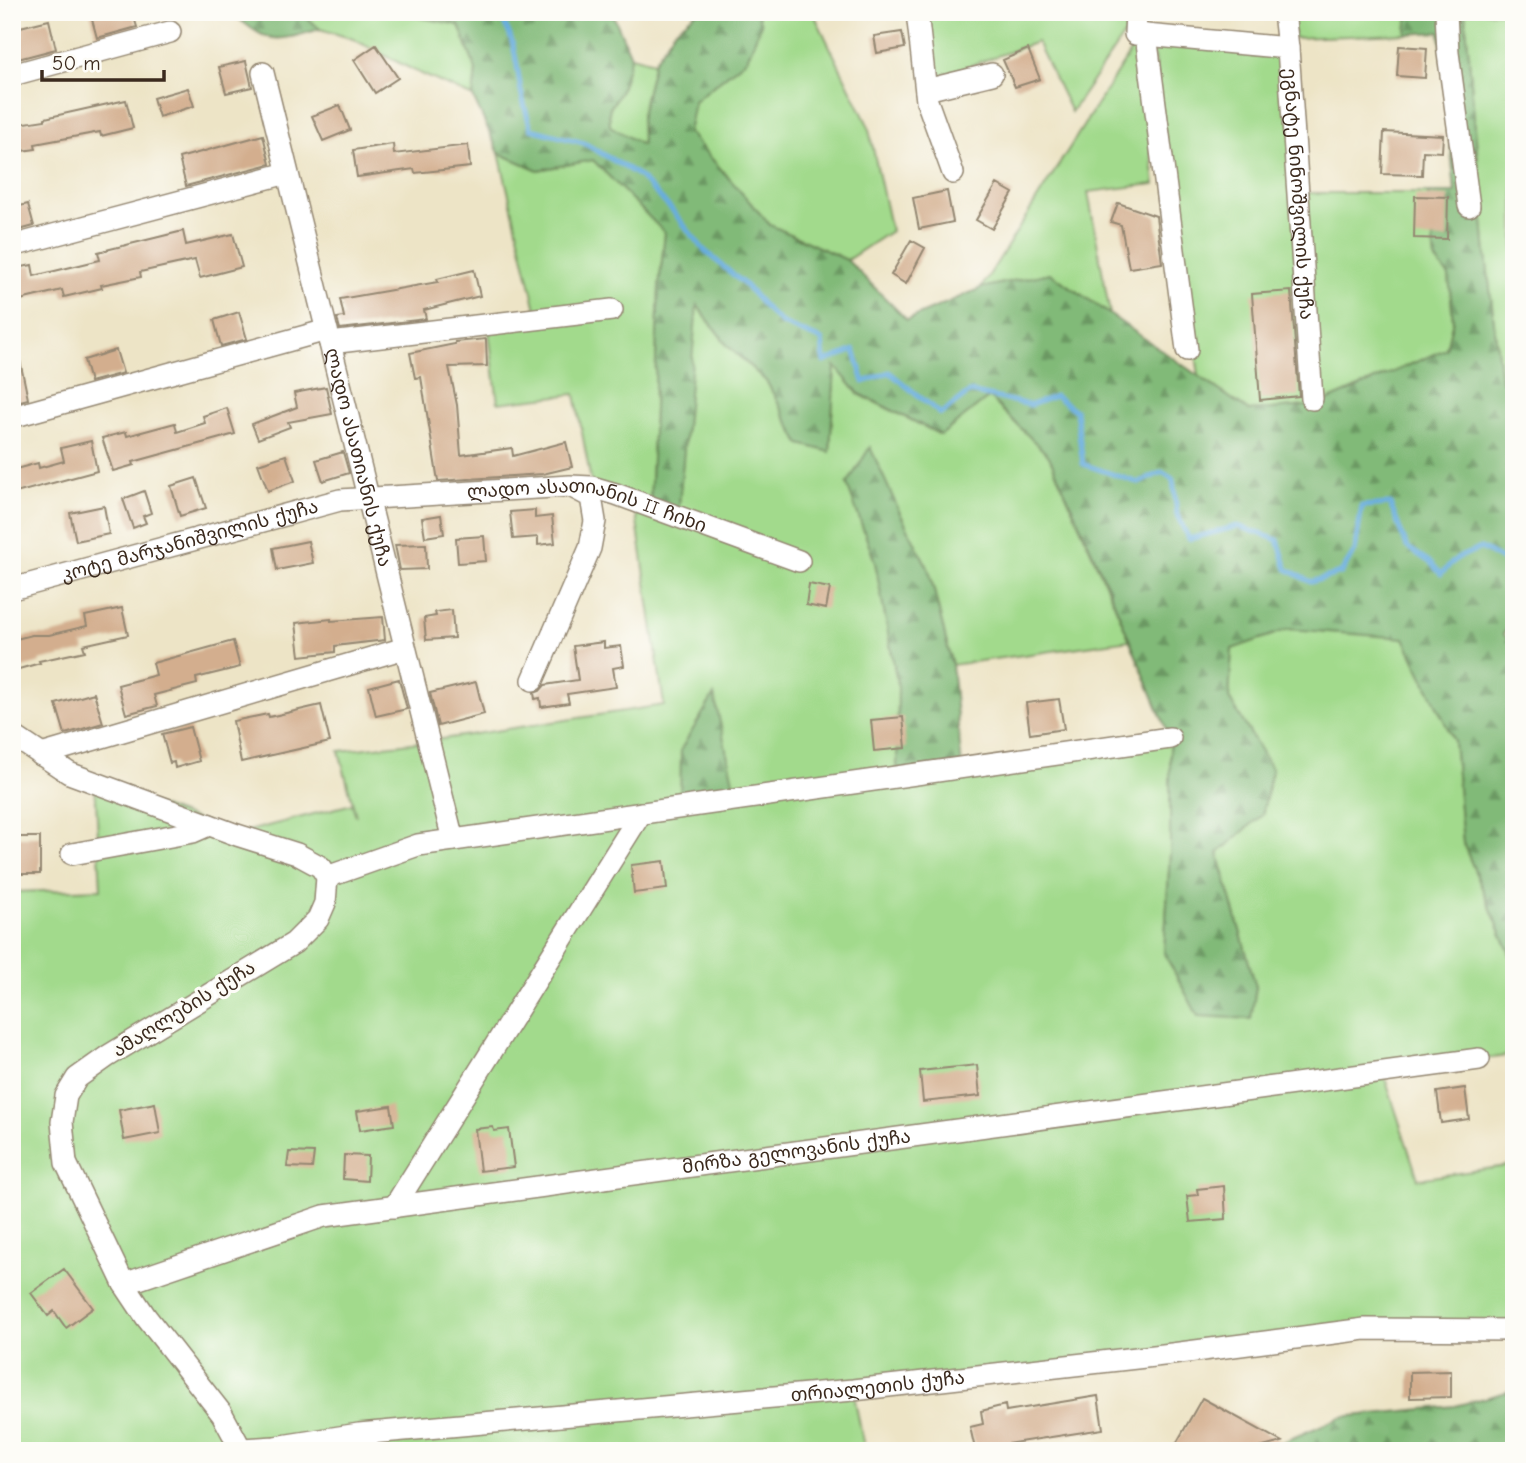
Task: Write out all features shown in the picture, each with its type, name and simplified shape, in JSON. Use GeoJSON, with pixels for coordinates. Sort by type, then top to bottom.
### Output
{"type":"FeatureCollection","features":[{"type":"Feature","properties":{"kind":"street"},"geometry":{"type":"LineString","coordinates":[[917,12],[927,100],[953,173]]}},
{"type":"Feature","properties":{"kind":"street"},"geometry":{"type":"LineString","coordinates":[[1136,12],[1135,34],[1146,35],[1188,350]]}},
{"type":"Feature","properties":{"kind":"street"},"geometry":{"type":"LineString","coordinates":[[1284,12],[1288,48]]}},
{"type":"Feature","properties":{"kind":"street"},"geometry":{"type":"LineString","coordinates":[[1446,12],[1448,53],[1469,206]]}},
{"type":"Feature","properties":{"kind":"street"},"geometry":{"type":"LineString","coordinates":[[12,75],[170,32]]}},
{"type":"Feature","properties":{"kind":"street","name":"ეგნატე ნინოშვილის ქუჩა"},"geometry":{"type":"LineString","coordinates":[[1146,35],[1288,48],[1312,400]]}},
{"type":"Feature","properties":{"kind":"street","name":"ლადო ასათიანის ქუჩა"},"geometry":{"type":"LineString","coordinates":[[263,73],[453,839]]}},
{"type":"Feature","properties":{"kind":"street"},"geometry":{"type":"LineString","coordinates":[[926,90],[992,74]]}},
{"type":"Feature","properties":{"kind":"street"},"geometry":{"type":"LineString","coordinates":[[12,246],[288,173]]}},
{"type":"Feature","properties":{"kind":"street"},"geometry":{"type":"LineString","coordinates":[[12,416],[328,337],[612,310]]}},
{"type":"Feature","properties":{"kind":"street"},"geometry":{"type":"LineString","coordinates":[[533,680],[590,548],[595,521],[591,497],[570,486]]}},
{"type":"Feature","properties":{"kind":"street","name":"ლადო ასათიანის II ჩიხი"},"geometry":{"type":"LineString","coordinates":[[368,499],[570,486],[592,487],[799,561]]}},
{"type":"Feature","properties":{"kind":"street","name":"კოტე მარჯანიშვილის ქუჩა"},"geometry":{"type":"LineString","coordinates":[[12,589],[340,500],[368,499]]}},
{"type":"Feature","properties":{"kind":"street"},"geometry":{"type":"LineString","coordinates":[[41,755],[405,648]]}},
{"type":"Feature","properties":{"kind":"street"},"geometry":{"type":"LineString","coordinates":[[12,735],[69,773],[312,860],[321,867],[327,877],[418,845],[453,839],[1170,738]]}},
{"type":"Feature","properties":{"kind":"street"},"geometry":{"type":"LineString","coordinates":[[394,1207],[641,813]]}},
{"type":"Feature","properties":{"kind":"street"},"geometry":{"type":"LineString","coordinates":[[72,853],[183,834],[209,825]]}},
{"type":"Feature","properties":{"kind":"street","name":"ამაღლების ქუჩა"},"geometry":{"type":"LineString","coordinates":[[242,1450],[222,1414],[146,1317],[124,1284],[66,1163],[62,1122],[65,1096],[77,1079],[108,1056],[295,943],[318,919],[325,903],[327,877]]}},
{"type":"Feature","properties":{"kind":"street","name":"მირზა გელოვანის ქუჩა"},"geometry":{"type":"LineString","coordinates":[[124,1284],[324,1216],[1479,1059]]}},
{"type":"Feature","properties":{"kind":"street","name":"თრიალეთის ქუჩა"},"geometry":{"type":"LineString","coordinates":[[242,1450],[359,1434],[853,1390],[1366,1329],[1514,1330]]}},
{"type":"Feature","properties":{"kind":"green space"},"geometry":{"type":"Polygon","coordinates":[[[230,12],[300,12],[320,29],[291,37],[271,38],[254,30],[230,12]]]}},
{"type":"Feature","properties":{"kind":"green space"},"geometry":{"type":"Polygon","coordinates":[[[300,12],[398,12],[459,25],[476,70],[473,97],[353,39],[320,29],[300,12]]]}},
{"type":"Feature","properties":{"kind":"green space"},"geometry":{"type":"Polygon","coordinates":[[[398,12],[612,12],[631,56],[620,92],[609,110],[610,126],[642,145],[641,115],[654,62],[675,30],[697,12],[756,12],[761,24],[747,59],[694,101],[688,132],[770,225],[847,260],[907,320],[981,288],[1050,273],[1249,411],[1318,405],[1446,349],[1453,320],[1449,276],[1435,259],[1428,193],[1455,193],[1440,32],[1406,34],[1408,12],[1465,12],[1486,255],[1501,381],[1514,388],[1514,620],[1503,634],[1514,644],[1514,963],[1463,843],[1454,741],[1404,638],[1289,629],[1232,649],[1229,698],[1272,770],[1262,815],[1218,853],[1256,987],[1251,1019],[1198,1016],[1164,953],[1170,853],[1170,738],[1107,585],[1049,456],[989,397],[941,435],[858,393],[835,366],[830,452],[800,444],[767,382],[727,345],[697,305],[678,517],[650,507],[659,287],[665,233],[593,160],[538,170],[499,153],[473,97],[476,70],[459,25],[398,12]]]}},
{"type":"Feature","properties":{"kind":"green space"},"geometry":{"type":"Polygon","coordinates":[[[756,12],[813,12],[868,125],[891,231],[847,260],[770,225],[688,132],[694,101],[747,59],[761,24],[756,12]]]}},
{"type":"Feature","properties":{"kind":"green space"},"geometry":{"type":"Polygon","coordinates":[[[926,12],[1128,12],[1126,32],[1071,112],[1037,42],[929,80],[926,12]]]}},
{"type":"Feature","properties":{"kind":"green space"},"geometry":{"type":"Polygon","coordinates":[[[1292,12],[1408,12],[1406,34],[1294,38],[1292,12]]]}},
{"type":"Feature","properties":{"kind":"green space"},"geometry":{"type":"Polygon","coordinates":[[[1465,12],[1514,12],[1514,388],[1501,381],[1486,255],[1465,12]]]}},
{"type":"Feature","properties":{"kind":"green space"},"geometry":{"type":"Polygon","coordinates":[[[1137,41],[1155,184],[1088,192],[1110,314],[1050,273],[981,288],[1137,41]]]}},
{"type":"Feature","properties":{"kind":"green space"},"geometry":{"type":"Polygon","coordinates":[[[1152,43],[1281,55],[1305,193],[1428,193],[1435,259],[1449,276],[1453,320],[1446,349],[1318,405],[1249,411],[1199,376],[1152,43]]]}},
{"type":"Feature","properties":{"kind":"green space"},"geometry":{"type":"Polygon","coordinates":[[[631,56],[654,62],[641,115],[643,146],[610,126],[609,110],[620,92],[631,56]]]}},
{"type":"Feature","properties":{"kind":"green space"},"geometry":{"type":"Polygon","coordinates":[[[499,153],[538,170],[593,160],[665,233],[659,287],[650,507],[678,516],[696,304],[727,345],[767,382],[800,444],[830,451],[835,365],[858,394],[941,435],[989,397],[1049,456],[1130,640],[952,665],[929,570],[900,513],[847,484],[875,562],[898,687],[897,776],[1170,738],[1170,853],[1164,952],[1256,987],[1218,853],[1262,815],[1272,771],[1229,698],[1232,648],[1289,629],[1404,637],[1454,741],[1463,843],[1514,963],[1514,1055],[1383,1072],[1418,1179],[1514,1165],[1514,1330],[1365,1329],[853,1390],[865,1451],[12,1451],[12,892],[101,889],[95,783],[237,834],[352,804],[356,816],[339,751],[429,741],[664,705],[634,501],[592,487],[575,394],[498,403],[488,325],[538,318],[499,153]]]}},
{"type":"Feature","properties":{"kind":"green space"},"geometry":{"type":"Polygon","coordinates":[[[870,447],[929,570],[952,665],[962,767],[897,777],[898,687],[875,562],[847,484],[870,447]]]}},
{"type":"Feature","properties":{"kind":"green space"},"geometry":{"type":"Polygon","coordinates":[[[714,695],[737,799],[680,808],[681,749],[714,695]]]}},
{"type":"Feature","properties":{"kind":"green space"},"geometry":{"type":"Polygon","coordinates":[[[1514,1390],[1514,1451],[1246,1451],[1283,1442],[1341,1417],[1455,1406],[1514,1390]]]}},
{"type":"Feature","properties":{"kind":"building"},"geometry":{"type":"Polygon","coordinates":[[[90,12],[119,12],[121,18],[133,14],[137,27],[97,38],[90,12]]]}},
{"type":"Feature","properties":{"kind":"building"},"geometry":{"type":"Polygon","coordinates":[[[49,20],[56,49],[18,59],[12,29],[49,20]]]}},
{"type":"Feature","properties":{"kind":"building"},"geometry":{"type":"Polygon","coordinates":[[[902,32],[905,48],[877,53],[874,36],[902,32]]]}},
{"type":"Feature","properties":{"kind":"building"},"geometry":{"type":"Polygon","coordinates":[[[376,45],[398,78],[375,93],[354,60],[376,45]]]}},
{"type":"Feature","properties":{"kind":"building"},"geometry":{"type":"Polygon","coordinates":[[[1399,46],[1427,48],[1425,78],[1397,76],[1399,46]]]}},
{"type":"Feature","properties":{"kind":"building"},"geometry":{"type":"Polygon","coordinates":[[[1028,49],[1040,79],[1015,87],[1003,60],[1028,49]]]}},
{"type":"Feature","properties":{"kind":"building"},"geometry":{"type":"Polygon","coordinates":[[[246,61],[252,87],[226,93],[219,67],[246,61]]]}},
{"type":"Feature","properties":{"kind":"building"},"geometry":{"type":"Polygon","coordinates":[[[188,88],[194,106],[159,117],[153,98],[188,88]]]}},
{"type":"Feature","properties":{"kind":"building"},"geometry":{"type":"Polygon","coordinates":[[[126,100],[133,128],[101,136],[100,132],[35,144],[36,149],[15,152],[12,125],[45,120],[126,100]]]}},
{"type":"Feature","properties":{"kind":"building"},"geometry":{"type":"Polygon","coordinates":[[[340,105],[350,130],[323,141],[312,116],[340,105]]]}},
{"type":"Feature","properties":{"kind":"building"},"geometry":{"type":"Polygon","coordinates":[[[1384,132],[1443,135],[1442,152],[1423,151],[1422,175],[1382,174],[1384,132]]]}},
{"type":"Feature","properties":{"kind":"building"},"geometry":{"type":"Polygon","coordinates":[[[263,135],[270,164],[186,186],[179,158],[263,135]]]}},
{"type":"Feature","properties":{"kind":"building"},"geometry":{"type":"Polygon","coordinates":[[[393,144],[394,154],[468,145],[470,167],[415,173],[414,169],[357,177],[353,150],[393,144]]]}},
{"type":"Feature","properties":{"kind":"building"},"geometry":{"type":"Polygon","coordinates":[[[997,184],[1013,193],[992,229],[976,220],[997,184]]]}},
{"type":"Feature","properties":{"kind":"building"},"geometry":{"type":"Polygon","coordinates":[[[947,191],[953,222],[919,229],[913,198],[947,191]]]}},
{"type":"Feature","properties":{"kind":"building"},"geometry":{"type":"Polygon","coordinates":[[[1415,196],[1448,197],[1447,239],[1414,238],[1415,196]]]}},
{"type":"Feature","properties":{"kind":"building"},"geometry":{"type":"Polygon","coordinates":[[[1118,203],[1156,216],[1162,263],[1129,268],[1121,225],[1111,222],[1118,203]]]}},
{"type":"Feature","properties":{"kind":"building"},"geometry":{"type":"Polygon","coordinates":[[[28,204],[34,226],[12,232],[12,208],[28,204]]]}},
{"type":"Feature","properties":{"kind":"building"},"geometry":{"type":"Polygon","coordinates":[[[183,231],[186,245],[233,234],[242,267],[200,278],[195,260],[140,272],[141,277],[101,285],[102,288],[64,297],[62,290],[12,302],[12,269],[32,265],[34,276],[100,260],[98,252],[183,231]]]}},
{"type":"Feature","properties":{"kind":"building"},"geometry":{"type":"Polygon","coordinates":[[[911,240],[925,248],[906,284],[891,275],[911,240]]]}},
{"type":"Feature","properties":{"kind":"building"},"geometry":{"type":"Polygon","coordinates":[[[474,270],[480,296],[424,310],[426,319],[340,329],[337,318],[344,317],[340,299],[438,282],[437,279],[474,270]]]}},
{"type":"Feature","properties":{"kind":"building"},"geometry":{"type":"Polygon","coordinates":[[[1291,291],[1299,396],[1260,400],[1252,294],[1291,291]]]}},
{"type":"Feature","properties":{"kind":"building"},"geometry":{"type":"Polygon","coordinates":[[[239,312],[247,339],[221,346],[214,320],[239,312]]]}},
{"type":"Feature","properties":{"kind":"building"},"geometry":{"type":"Polygon","coordinates":[[[486,339],[487,366],[449,367],[457,405],[461,455],[512,448],[513,456],[566,442],[572,467],[543,474],[438,481],[421,377],[415,378],[410,353],[455,342],[486,339]]]}},
{"type":"Feature","properties":{"kind":"building"},"geometry":{"type":"Polygon","coordinates":[[[116,350],[123,373],[90,382],[84,360],[116,350]]]}},
{"type":"Feature","properties":{"kind":"building"},"geometry":{"type":"Polygon","coordinates":[[[18,351],[28,399],[12,403],[12,352],[18,351]]]}},
{"type":"Feature","properties":{"kind":"building"},"geometry":{"type":"Polygon","coordinates":[[[326,387],[332,414],[288,422],[290,427],[258,439],[252,424],[297,407],[294,393],[326,387]]]}},
{"type":"Feature","properties":{"kind":"building"},"geometry":{"type":"Polygon","coordinates":[[[227,408],[235,434],[133,462],[134,465],[113,471],[102,438],[126,432],[127,436],[175,423],[177,432],[205,423],[203,416],[227,408]]]}},
{"type":"Feature","properties":{"kind":"building"},"geometry":{"type":"Polygon","coordinates":[[[91,441],[97,471],[12,494],[12,470],[38,463],[39,468],[64,461],[61,448],[91,441]]]}},
{"type":"Feature","properties":{"kind":"building"},"geometry":{"type":"Polygon","coordinates":[[[343,452],[349,473],[323,481],[316,460],[343,452]]]}},
{"type":"Feature","properties":{"kind":"building"},"geometry":{"type":"Polygon","coordinates":[[[286,455],[295,481],[268,491],[258,464],[286,455]]]}},
{"type":"Feature","properties":{"kind":"building"},"geometry":{"type":"Polygon","coordinates":[[[196,478],[206,508],[180,516],[171,486],[196,478]]]}},
{"type":"Feature","properties":{"kind":"building"},"geometry":{"type":"Polygon","coordinates":[[[144,491],[151,513],[143,516],[146,523],[133,528],[123,499],[144,491]]]}},
{"type":"Feature","properties":{"kind":"building"},"geometry":{"type":"Polygon","coordinates":[[[104,506],[109,534],[76,541],[70,513],[104,506]]]}},
{"type":"Feature","properties":{"kind":"building"},"geometry":{"type":"Polygon","coordinates":[[[535,510],[535,518],[552,516],[555,543],[538,545],[538,537],[513,539],[510,512],[535,510]]]}},
{"type":"Feature","properties":{"kind":"building"},"geometry":{"type":"Polygon","coordinates":[[[441,515],[444,534],[425,537],[422,518],[441,515]]]}},
{"type":"Feature","properties":{"kind":"building"},"geometry":{"type":"Polygon","coordinates":[[[484,536],[486,561],[458,563],[456,538],[484,536]]]}},
{"type":"Feature","properties":{"kind":"building"},"geometry":{"type":"Polygon","coordinates":[[[308,541],[313,563],[277,570],[273,548],[308,541]]]}},
{"type":"Feature","properties":{"kind":"building"},"geometry":{"type":"Polygon","coordinates":[[[426,544],[427,569],[400,570],[395,545],[426,544]]]}},
{"type":"Feature","properties":{"kind":"building"},"geometry":{"type":"Polygon","coordinates":[[[809,584],[830,588],[826,609],[806,605],[809,584]]]}},
{"type":"Feature","properties":{"kind":"building"},"geometry":{"type":"Polygon","coordinates":[[[122,608],[128,635],[83,645],[85,651],[39,661],[40,663],[12,671],[12,640],[87,626],[85,616],[122,608]]]}},
{"type":"Feature","properties":{"kind":"building"},"geometry":{"type":"Polygon","coordinates":[[[452,610],[454,638],[426,640],[424,618],[436,616],[435,612],[452,610]]]}},
{"type":"Feature","properties":{"kind":"building"},"geometry":{"type":"Polygon","coordinates":[[[383,617],[385,640],[335,646],[335,652],[300,656],[296,623],[383,617]]]}},
{"type":"Feature","properties":{"kind":"building"},"geometry":{"type":"Polygon","coordinates":[[[233,641],[240,667],[196,678],[197,684],[154,695],[157,706],[126,714],[118,685],[156,675],[153,663],[233,641]]]}},
{"type":"Feature","properties":{"kind":"building"},"geometry":{"type":"Polygon","coordinates":[[[604,642],[604,648],[621,646],[624,666],[613,668],[616,687],[567,694],[569,703],[541,707],[540,698],[535,699],[534,693],[545,685],[578,680],[573,646],[604,642]]]}},
{"type":"Feature","properties":{"kind":"building"},"geometry":{"type":"Polygon","coordinates":[[[399,679],[407,709],[376,716],[369,687],[399,679]]]}},
{"type":"Feature","properties":{"kind":"building"},"geometry":{"type":"Polygon","coordinates":[[[476,682],[484,714],[438,726],[430,693],[476,682]]]}},
{"type":"Feature","properties":{"kind":"building"},"geometry":{"type":"Polygon","coordinates":[[[94,693],[103,723],[65,734],[56,704],[94,693]]]}},
{"type":"Feature","properties":{"kind":"building"},"geometry":{"type":"Polygon","coordinates":[[[1059,699],[1064,729],[1030,734],[1026,703],[1059,699]]]}},
{"type":"Feature","properties":{"kind":"building"},"geometry":{"type":"Polygon","coordinates":[[[321,705],[330,742],[241,762],[233,721],[268,714],[269,717],[321,705]]]}},
{"type":"Feature","properties":{"kind":"building"},"geometry":{"type":"Polygon","coordinates":[[[903,717],[906,748],[874,751],[871,720],[903,717]]]}},
{"type":"Feature","properties":{"kind":"building"},"geometry":{"type":"Polygon","coordinates":[[[190,727],[199,761],[175,768],[174,762],[170,763],[162,734],[190,727]]]}},
{"type":"Feature","properties":{"kind":"building"},"geometry":{"type":"Polygon","coordinates":[[[14,837],[40,837],[40,874],[14,874],[14,837]]]}},
{"type":"Feature","properties":{"kind":"building"},"geometry":{"type":"Polygon","coordinates":[[[664,861],[667,889],[634,893],[631,865],[664,861]]]}},
{"type":"Feature","properties":{"kind":"building"},"geometry":{"type":"Polygon","coordinates":[[[977,1065],[980,1096],[923,1102],[920,1071],[977,1065]]]}},
{"type":"Feature","properties":{"kind":"building"},"geometry":{"type":"Polygon","coordinates":[[[1465,1088],[1469,1119],[1441,1123],[1437,1092],[1465,1088]]]}},
{"type":"Feature","properties":{"kind":"building"},"geometry":{"type":"Polygon","coordinates":[[[155,1103],[160,1133],[124,1140],[119,1110],[155,1103]]]}},
{"type":"Feature","properties":{"kind":"building"},"geometry":{"type":"Polygon","coordinates":[[[391,1106],[394,1125],[360,1130],[357,1111],[391,1106]]]}},
{"type":"Feature","properties":{"kind":"building"},"geometry":{"type":"Polygon","coordinates":[[[493,1127],[494,1131],[509,1129],[514,1167],[480,1171],[475,1129],[493,1127]]]}},
{"type":"Feature","properties":{"kind":"building"},"geometry":{"type":"Polygon","coordinates":[[[289,1152],[314,1153],[312,1168],[287,1167],[289,1152]]]}},
{"type":"Feature","properties":{"kind":"building"},"geometry":{"type":"Polygon","coordinates":[[[344,1155],[368,1156],[367,1181],[343,1179],[344,1155]]]}},
{"type":"Feature","properties":{"kind":"building"},"geometry":{"type":"Polygon","coordinates":[[[1224,1186],[1226,1219],[1190,1222],[1187,1196],[1198,1195],[1197,1189],[1224,1186]]]}},
{"type":"Feature","properties":{"kind":"building"},"geometry":{"type":"Polygon","coordinates":[[[64,1269],[93,1308],[66,1328],[54,1311],[48,1316],[31,1293],[64,1269]]]}},
{"type":"Feature","properties":{"kind":"building"},"geometry":{"type":"Polygon","coordinates":[[[1451,1371],[1451,1397],[1410,1398],[1410,1372],[1451,1371]]]}},
{"type":"Feature","properties":{"kind":"building"},"geometry":{"type":"Polygon","coordinates":[[[1098,1396],[1103,1429],[975,1449],[970,1427],[983,1424],[981,1411],[1005,1405],[1006,1411],[1098,1396]]]}},
{"type":"Feature","properties":{"kind":"building"},"geometry":{"type":"Polygon","coordinates":[[[1202,1398],[1282,1442],[1248,1451],[1172,1451],[1202,1398]]]}},
{"type":"Feature","properties":{"kind":"waterway"},"geometry":{"type":"LineString","coordinates":[[495,12],[510,36],[531,129],[584,143],[638,175],[671,209],[704,250],[745,285],[770,313],[783,324],[822,340],[824,362],[854,350],[864,382],[889,372],[941,414],[970,392],[1031,405],[1055,396],[1076,411],[1083,464],[1139,483],[1162,472],[1173,479],[1177,515],[1189,539],[1238,526],[1278,540],[1287,569],[1311,582],[1341,573],[1355,551],[1362,506],[1390,504],[1407,547],[1431,563],[1441,574],[1457,558],[1481,548],[1506,562],[1514,561]]}}]}
